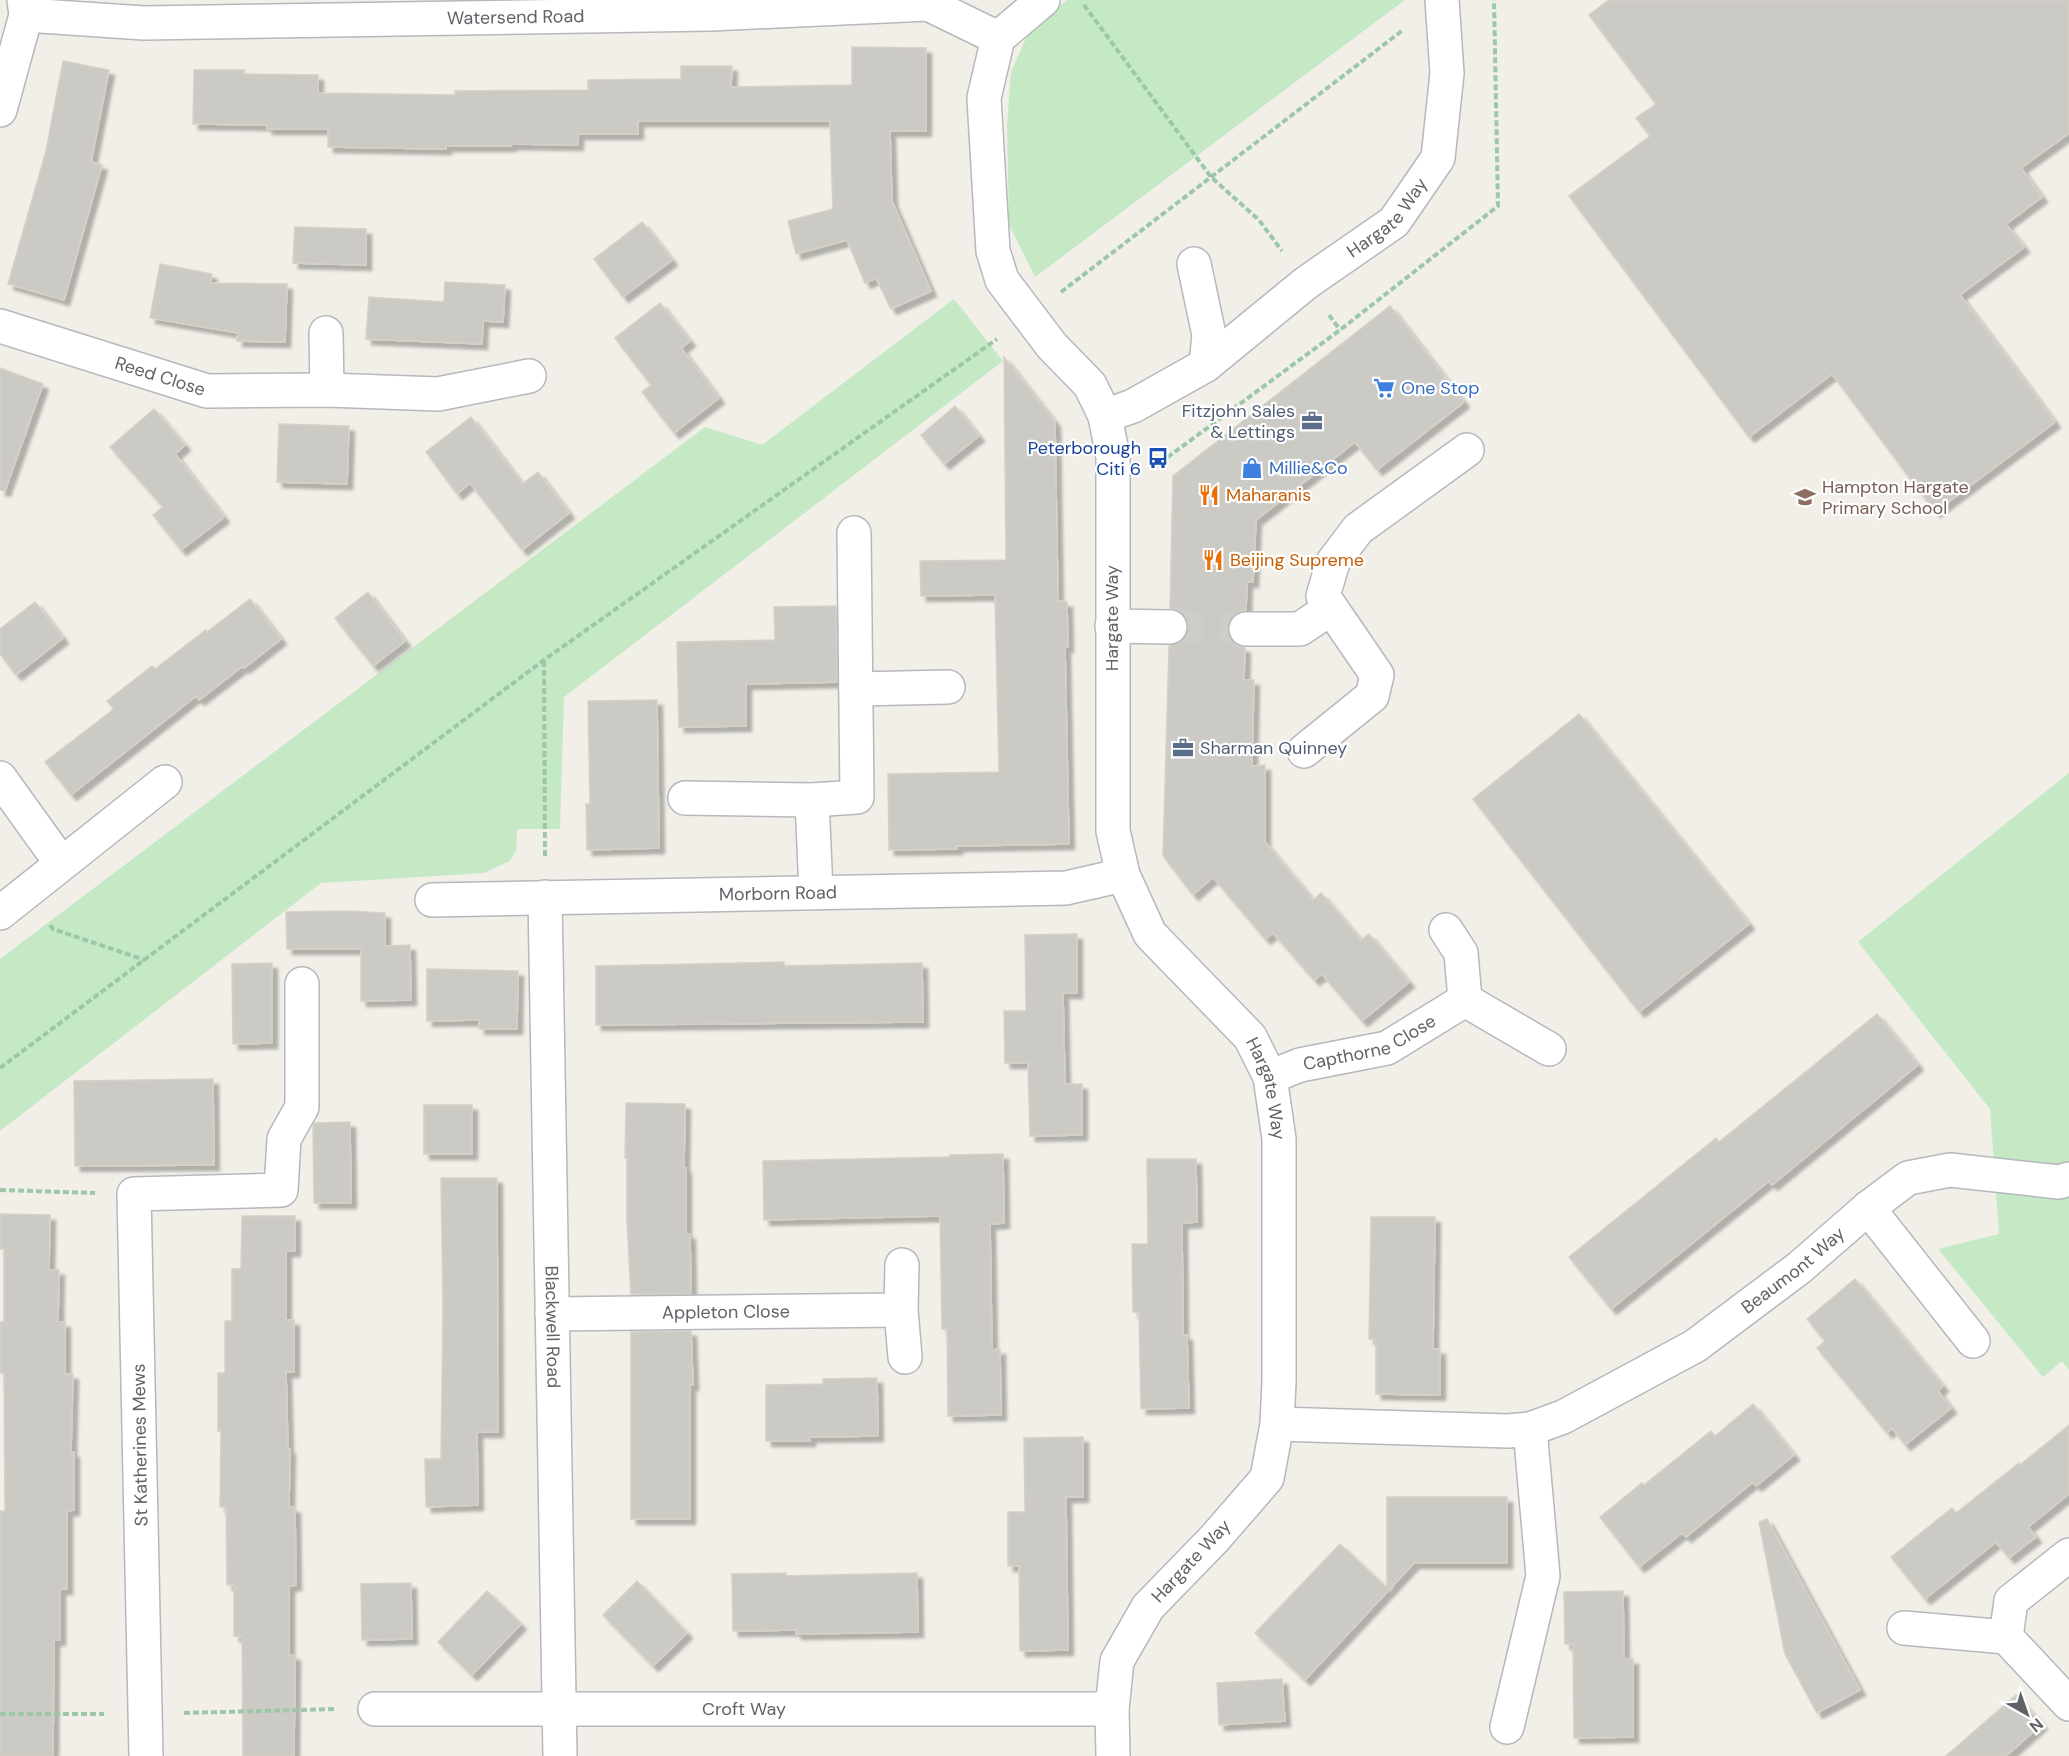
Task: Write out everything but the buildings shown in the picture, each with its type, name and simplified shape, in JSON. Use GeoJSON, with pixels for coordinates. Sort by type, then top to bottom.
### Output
{"type":"FeatureCollection","features":[{"type":"Feature","properties":{"kind":"street"},"geometry":{"type":"LineString","coordinates":[[998,38],[1042,0]]}},
{"type":"Feature","properties":{"kind":"street","name":"Hargate Way"},"geometry":{"type":"LineString","coordinates":[[1105,416],[1133,406],[1206,365],[1306,283],[1394,222],[1438,158],[1447,73],[1442,0]]}},
{"type":"Feature","properties":{"kind":"street","name":"Watersend Road"},"geometry":{"type":"LineString","coordinates":[[25,8],[144,23],[711,7],[928,4],[998,38]]}},
{"type":"Feature","properties":{"kind":"street"},"geometry":{"type":"LineString","coordinates":[[0,110],[25,8]]}},
{"type":"Feature","properties":{"kind":"street","name":"Hargate Way"},"geometry":{"type":"LineString","coordinates":[[998,38],[984,98],[993,251],[1002,280],[1052,346],[1090,385],[1105,416],[1113,457],[1113,831],[1123,875],[1150,934],[1250,1037],[1270,1077],[1279,1139],[1277,1424],[1267,1478],[1215,1538],[1148,1607],[1117,1661],[1112,1709],[1113,1756]]}},
{"type":"Feature","properties":{"kind":"street"},"geometry":{"type":"LineString","coordinates":[[1194,264],[1209,335],[1206,365]]}},
{"type":"Feature","properties":{"kind":"street","name":"Reed Close"},"geometry":{"type":"LineString","coordinates":[[0,326],[207,391],[327,390],[438,394],[529,376]]}},
{"type":"Feature","properties":{"kind":"street"},"geometry":{"type":"LineString","coordinates":[[326,333],[327,390]]}},
{"type":"Feature","properties":{"kind":"street"},"geometry":{"type":"LineString","coordinates":[[1304,751],[1372,696],[1377,675],[1323,596],[1333,562],[1358,529],[1467,450]]}},
{"type":"Feature","properties":{"kind":"street"},"geometry":{"type":"LineString","coordinates":[[685,798],[813,800],[857,797],[854,533]]}},
{"type":"Feature","properties":{"kind":"street"},"geometry":{"type":"LineString","coordinates":[[1246,629],[1300,629],[1331,608]]}},
{"type":"Feature","properties":{"kind":"street"},"geometry":{"type":"LineString","coordinates":[[1112,626],[1170,627]]}},
{"type":"Feature","properties":{"kind":"street"},"geometry":{"type":"LineString","coordinates":[[856,689],[948,687]]}},
{"type":"Feature","properties":{"kind":"street"},"geometry":{"type":"LineString","coordinates":[[0,778],[61,863]]}},
{"type":"Feature","properties":{"kind":"street"},"geometry":{"type":"LineString","coordinates":[[0,914],[165,782]]}},
{"type":"Feature","properties":{"kind":"street"},"geometry":{"type":"LineString","coordinates":[[813,800],[816,892]]}},
{"type":"Feature","properties":{"kind":"street","name":"Morborn Road"},"geometry":{"type":"LineString","coordinates":[[432,900],[1066,888],[1123,875]]}},
{"type":"Feature","properties":{"kind":"street","name":"Blackwell Road"},"geometry":{"type":"LineString","coordinates":[[545,897],[560,1756]]}},
{"type":"Feature","properties":{"kind":"street"},"geometry":{"type":"LineString","coordinates":[[1446,930],[1461,953],[1465,1000],[1549,1049]]}},
{"type":"Feature","properties":{"kind":"street"},"geometry":{"type":"LineString","coordinates":[[134,1194],[281,1190],[284,1139],[302,1107],[302,984]]}},
{"type":"Feature","properties":{"kind":"street","name":"Capthorne Close"},"geometry":{"type":"LineString","coordinates":[[1270,1077],[1300,1065],[1387,1048],[1465,1000]]}},
{"type":"Feature","properties":{"kind":"street","name":"Beaumont Way"},"geometry":{"type":"LineString","coordinates":[[1277,1424],[1508,1431],[1530,1429],[1563,1417],[1695,1346],[1800,1268],[1868,1208],[1908,1178],[1950,1170],[2059,1182],[2069,1179]]}},
{"type":"Feature","properties":{"kind":"street","name":"St Katherines Mews"},"geometry":{"type":"LineString","coordinates":[[134,1194],[146,1756]]}},
{"type":"Feature","properties":{"kind":"street"},"geometry":{"type":"LineString","coordinates":[[1868,1208],[1972,1341]]}},
{"type":"Feature","properties":{"kind":"street"},"geometry":{"type":"LineString","coordinates":[[902,1265],[901,1310],[904,1357]]}},
{"type":"Feature","properties":{"kind":"street","name":"Appleton Close"},"geometry":{"type":"LineString","coordinates":[[552,1314],[901,1310]]}},
{"type":"Feature","properties":{"kind":"street"},"geometry":{"type":"LineString","coordinates":[[1507,1727],[1543,1576],[1530,1429]]}},
{"type":"Feature","properties":{"kind":"street"},"geometry":{"type":"LineString","coordinates":[[2006,1637],[2011,1601],[2069,1555]]}},
{"type":"Feature","properties":{"kind":"street"},"geometry":{"type":"LineString","coordinates":[[1904,1628],[2006,1637],[2069,1704]]}},
{"type":"Feature","properties":{"kind":"street","name":"Croft Way"},"geometry":{"type":"LineString","coordinates":[[375,1709],[1112,1709]]}},
{"type":"Feature","properties":{"kind":"path"},"geometry":{"type":"LineString","coordinates":[[1080,0],[1211,177],[1258,220],[1340,330]]}},
{"type":"Feature","properties":{"kind":"path"},"geometry":{"type":"LineString","coordinates":[[1145,474],[1340,330],[1498,206],[1494,0]]}},
{"type":"Feature","properties":{"kind":"path"},"geometry":{"type":"LineString","coordinates":[[0,1068],[544,660],[1030,316],[1405,28]]}},
{"type":"Feature","properties":{"kind":"path"},"geometry":{"type":"LineString","coordinates":[[544,660],[545,897]]}},
{"type":"Feature","properties":{"kind":"path"},"geometry":{"type":"LineString","coordinates":[[26,893],[53,929],[145,960]]}},
{"type":"Feature","properties":{"kind":"path"},"geometry":{"type":"LineString","coordinates":[[0,1190],[134,1194]]}},
{"type":"Feature","properties":{"kind":"path"},"geometry":{"type":"LineString","coordinates":[[0,1714],[375,1709]]}},
{"type":"Feature","properties":{"kind":"green space"},"geometry":{"type":"Polygon","coordinates":[[[1067,0],[1405,0],[1035,277],[1009,225],[1007,124],[1011,72],[1030,29],[1067,0]]]}},
{"type":"Feature","properties":{"kind":"green space"},"geometry":{"type":"Polygon","coordinates":[[[954,299],[1003,361],[564,697],[560,829],[517,829],[516,851],[510,861],[484,873],[321,883],[0,1131],[0,959],[705,427],[762,445],[954,299]]]}},
{"type":"Feature","properties":{"kind":"green space"},"geometry":{"type":"Polygon","coordinates":[[[2069,773],[2069,1370],[2062,1361],[2043,1377],[1938,1249],[1999,1234],[1990,1109],[1858,942],[2069,773]]]}},
{"type":"Feature","properties":{"kind":"tunnel"},"geometry":{"type":"LineString","coordinates":[[1170,627],[1246,629]]}},
{"type":"Feature","properties":{"kind":"place","name":"One Stop"},"geometry":{"type":"Point","coordinates":[1384,388]}},
{"type":"Feature","properties":{"kind":"place","name":"Fitzjohn Sales & Lettings"},"geometry":{"type":"Point","coordinates":[1312,421]}},
{"type":"Feature","properties":{"kind":"place","name":"Peterborough Citi 6"},"geometry":{"type":"Point","coordinates":[1158,458]}},
{"type":"Feature","properties":{"kind":"place","name":"Millie&Co"},"geometry":{"type":"Point","coordinates":[1252,468]}},
{"type":"Feature","properties":{"kind":"place","name":"Maharanis"},"geometry":{"type":"Point","coordinates":[1209,495]}},
{"type":"Feature","properties":{"kind":"place","name":"Hampton Hargate Primary School"},"geometry":{"type":"Point","coordinates":[1805,497]}},
{"type":"Feature","properties":{"kind":"place","name":"Beijing Supreme"},"geometry":{"type":"Point","coordinates":[1213,560]}},
{"type":"Feature","properties":{"kind":"place","name":"Sharman Quinney"},"geometry":{"type":"Point","coordinates":[1183,748]}}]}
